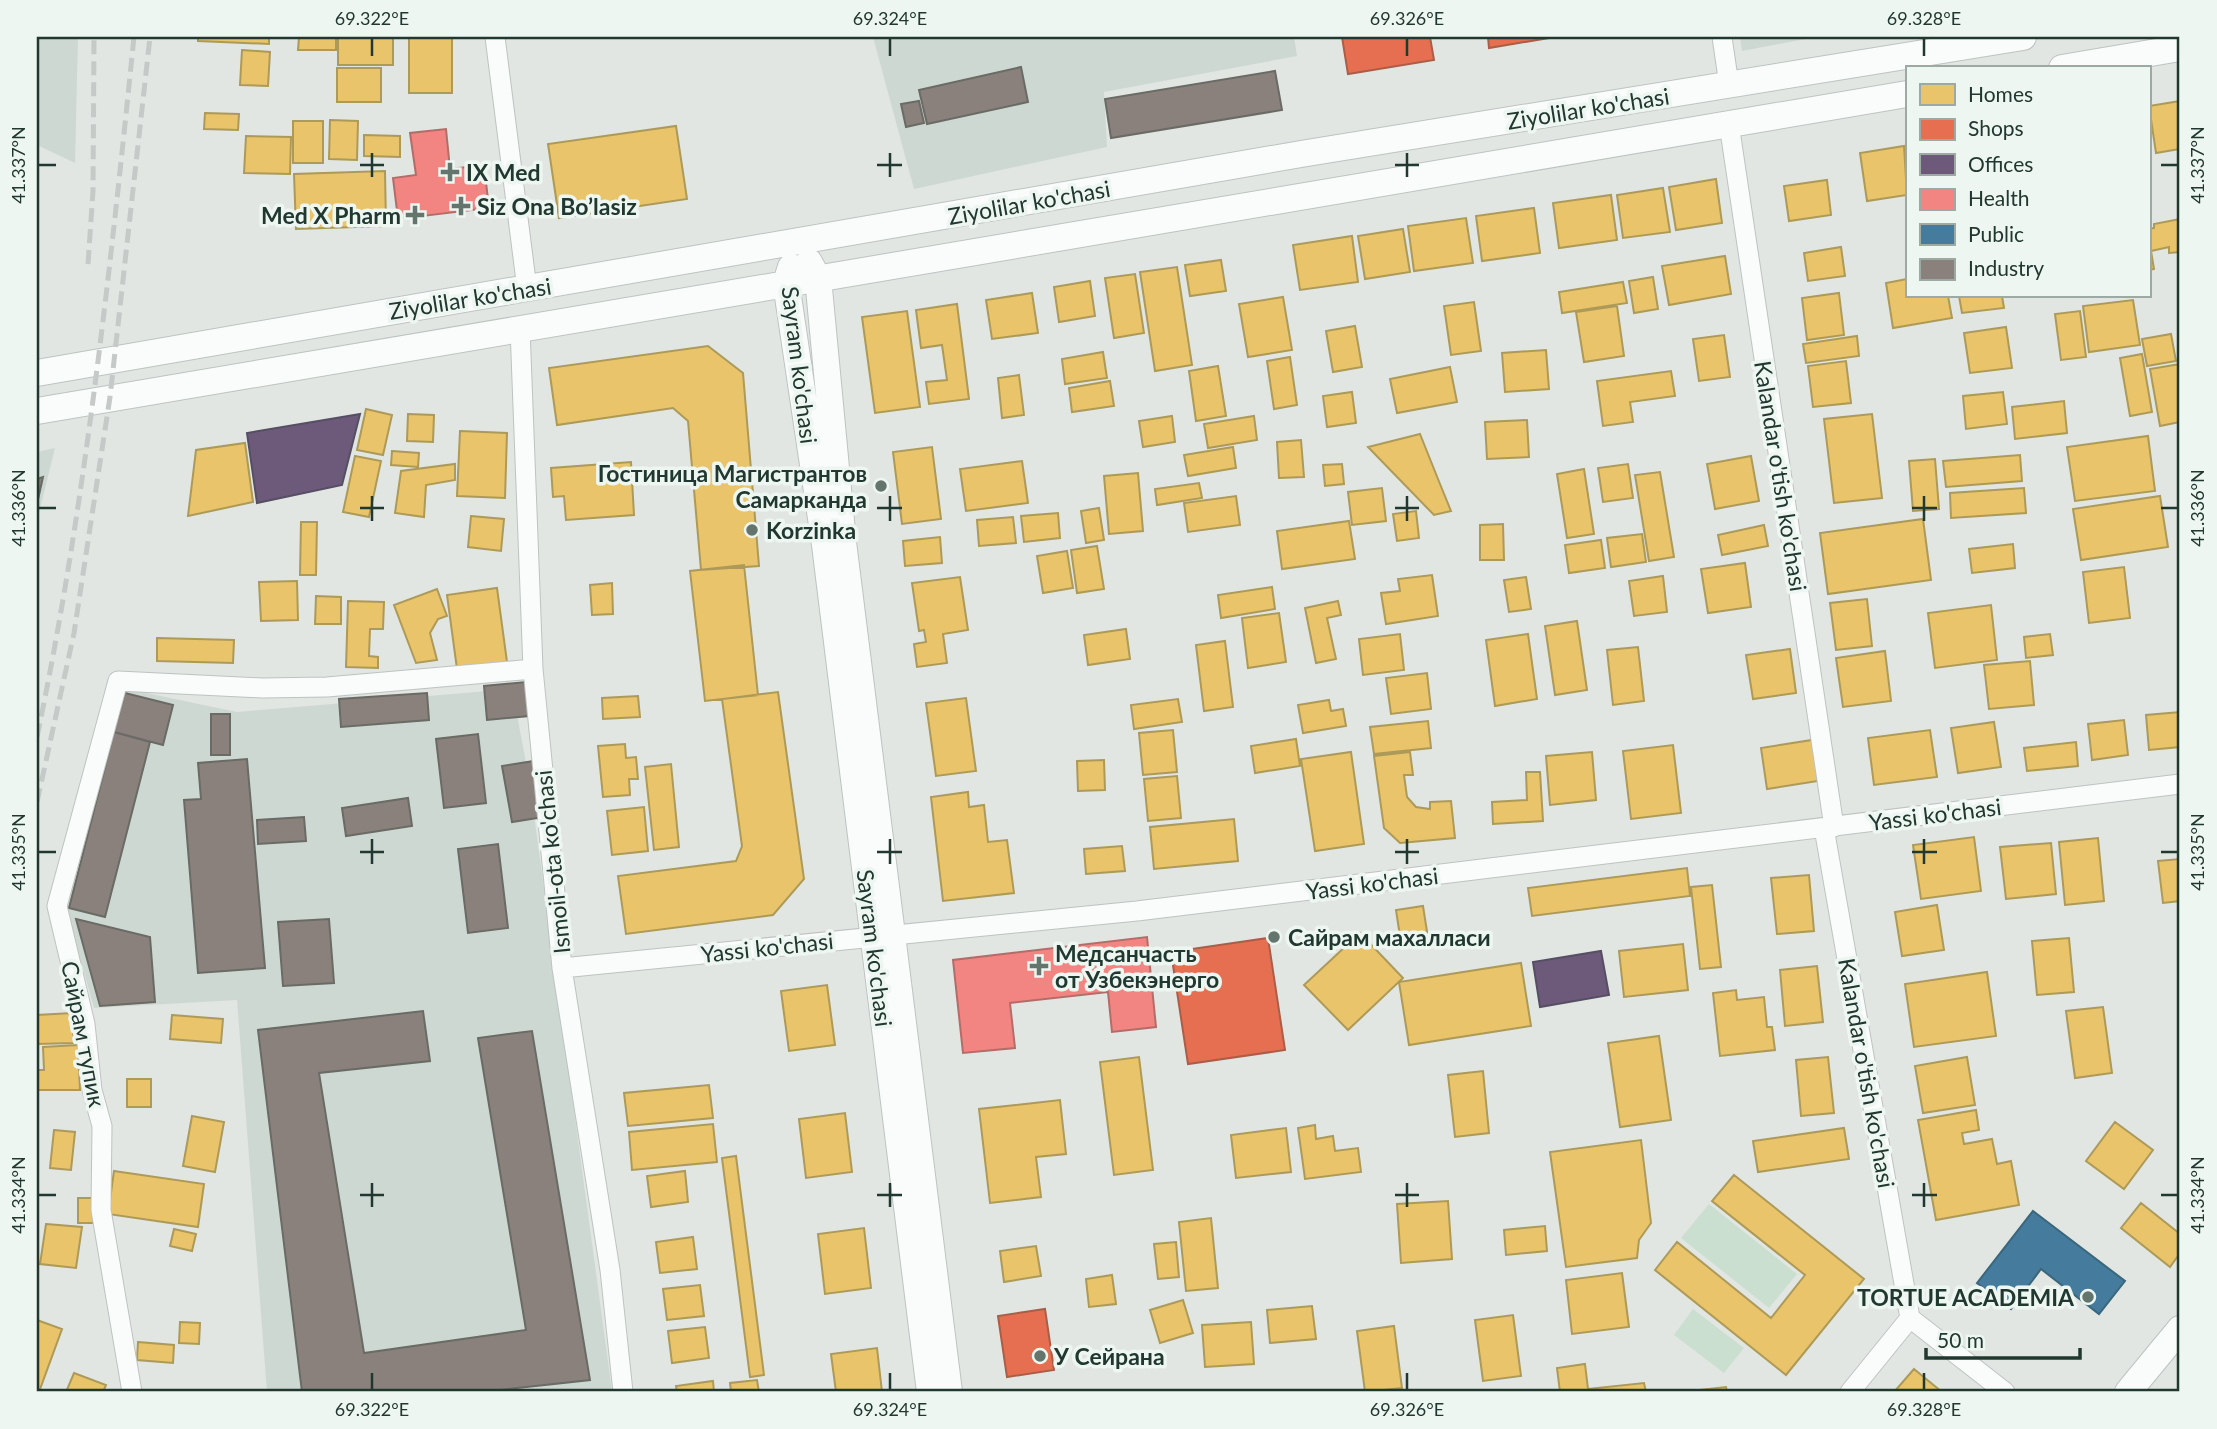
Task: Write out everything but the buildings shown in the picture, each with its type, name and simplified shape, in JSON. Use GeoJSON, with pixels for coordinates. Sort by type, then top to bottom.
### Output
{"type":"FeatureCollection","features":[{"type":"Feature","properties":{"kind":"main road","name":"Ziyolilar ko'chasi"},"geometry":{"type":"LineString","coordinates":[[37,373],[1307,153],[2022,37]]}},
{"type":"Feature","properties":{"kind":"main road"},"geometry":{"type":"LineString","coordinates":[[2074,66],[2180,48]]}},
{"type":"Feature","properties":{"kind":"main road"},"geometry":{"type":"LineString","coordinates":[[1891,60],[1903,95]]}},
{"type":"Feature","properties":{"kind":"main road","name":"Ziyolilar ko'chasi"},"geometry":{"type":"LineString","coordinates":[[37,411],[1903,95]]}},
{"type":"Feature","properties":{"kind":"main road"},"geometry":{"type":"LineString","coordinates":[[1307,153],[1314,194]]}},
{"type":"Feature","properties":{"kind":"main road","name":"Sayram ko'chasi"},"geometry":{"type":"LineString","coordinates":[[798,242],[818,278],[930,1392]]}},
{"type":"Feature","properties":{"kind":"main road","name":"Sayram ko'chasi"},"geometry":{"type":"LineString","coordinates":[[798,242],[786,283],[949,1392]]}},
{"type":"Feature","properties":{"kind":"main road"},"geometry":{"type":"LineString","coordinates":[[2128,1392],[2180,1329]]}},
{"type":"Feature","properties":{"kind":"street"},"geometry":{"type":"LineString","coordinates":[[495,37],[527,289]]}},
{"type":"Feature","properties":{"kind":"street"},"geometry":{"type":"LineString","coordinates":[[1722,37],[1729,85]]}},
{"type":"Feature","properties":{"kind":"street","name":"Kalandar o'tish ko'chasi"},"geometry":{"type":"LineString","coordinates":[[1729,124],[1829,827],[1910,1318]]}},
{"type":"Feature","properties":{"kind":"street","name":"Ismoil-ota ko'chasi"},"geometry":{"type":"LineString","coordinates":[[520,328],[533,669],[562,968],[610,1270],[623,1392]]}},
{"type":"Feature","properties":{"kind":"street","name":"Сайрам тупик"},"geometry":{"type":"LineString","coordinates":[[132,1392],[101,1210],[102,1126],[92,1090],[85,1024],[57,906],[118,681],[262,688],[327,687],[533,669]]}},
{"type":"Feature","properties":{"kind":"street","name":"Yassi ko'chasi"},"geometry":{"type":"LineString","coordinates":[[562,968],[1137,911],[2180,784]]}},
{"type":"Feature","properties":{"kind":"street"},"geometry":{"type":"LineString","coordinates":[[1850,1392],[1910,1318],[2005,1392]]}},
{"type":"Feature","properties":{"kind":"shaded area"},"geometry":{"type":"Polygon","coordinates":[[[37,37],[78,37],[75,163],[37,145],[37,37]]]}},
{"type":"Feature","properties":{"kind":"shaded area"},"geometry":{"type":"Polygon","coordinates":[[[873,37],[1294,37],[1297,56],[1104,92],[1107,147],[914,189],[873,37]]]}},
{"type":"Feature","properties":{"kind":"shaded area"},"geometry":{"type":"Polygon","coordinates":[[[1740,37],[1816,37],[1742,51],[1740,37]]]}},
{"type":"Feature","properties":{"kind":"shaded area"},"geometry":{"type":"Polygon","coordinates":[[[55,448],[37,521],[37,452],[55,448]]]}},
{"type":"Feature","properties":{"kind":"shaded area"},"geometry":{"type":"Polygon","coordinates":[[[127,689],[237,712],[512,689],[529,778],[612,1391],[267,1392],[237,1000],[94,1008],[65,905],[127,689]]]}},
{"type":"Feature","properties":{"kind":"green space"},"geometry":{"type":"Polygon","coordinates":[[[1709,1204],[1797,1274],[1769,1308],[1681,1238],[1709,1204]]]}},
{"type":"Feature","properties":{"kind":"green space"},"geometry":{"type":"Polygon","coordinates":[[[1693,1309],[1744,1348],[1724,1373],[1674,1335],[1693,1309]]]}},
{"type":"Feature","properties":{"kind":"railway"},"geometry":{"type":"LineString","coordinates":[[88,264],[93,191],[94,37]]}},
{"type":"Feature","properties":{"kind":"railway"},"geometry":{"type":"LineString","coordinates":[[37,737],[69,564],[82,476],[105,301],[134,37]]}},
{"type":"Feature","properties":{"kind":"railway"},"geometry":{"type":"LineString","coordinates":[[37,802],[74,633],[110,397],[150,37]]}},
{"type":"Feature","properties":{"kind":"place","name":"IX Med"},"geometry":{"type":"Point","coordinates":[450,172]}},
{"type":"Feature","properties":{"kind":"place","name":"Siz Ona Bo’lasiz"},"geometry":{"type":"Point","coordinates":[461,206]}},
{"type":"Feature","properties":{"kind":"place","name":"Med X Pharm"},"geometry":{"type":"Point","coordinates":[415,215]}},
{"type":"Feature","properties":{"kind":"place","name":"Гостиница Магистрантов Самарканда"},"geometry":{"type":"Point","coordinates":[881,486]}},
{"type":"Feature","properties":{"kind":"place","name":"Korzinka"},"geometry":{"type":"Point","coordinates":[752,530]}},
{"type":"Feature","properties":{"kind":"place","name":"Сайрам махалласи"},"geometry":{"type":"Point","coordinates":[1274,937]}},
{"type":"Feature","properties":{"kind":"place","name":"Медсанчасть от Узбекэнерго"},"geometry":{"type":"Point","coordinates":[1039,966]}},
{"type":"Feature","properties":{"kind":"place","name":"TORTUE ACADEMIA"},"geometry":{"type":"Point","coordinates":[2088,1297]}},
{"type":"Feature","properties":{"kind":"place","name":"У Сейрана"},"geometry":{"type":"Point","coordinates":[1040,1356]}}]}
